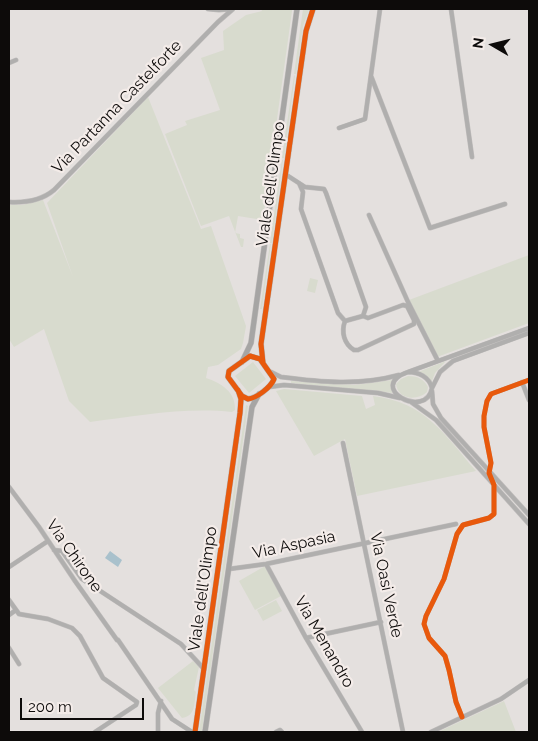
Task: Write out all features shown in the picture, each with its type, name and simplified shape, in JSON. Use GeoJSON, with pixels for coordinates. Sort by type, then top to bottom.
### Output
{"type":"FeatureCollection","features":[{"type":"Feature","properties":{"kind":"street"},"geometry":{"type":"LineString","coordinates":[[208,9],[232,9]]}},
{"type":"Feature","properties":{"kind":"street","name":"Via Partanna Castelforte"},"geometry":{"type":"LineString","coordinates":[[9,202],[35,201],[45,197],[54,190],[232,9]]}},
{"type":"Feature","properties":{"kind":"street","name":"Viale dell'Olimpo"},"geometry":{"type":"LineString","coordinates":[[242,362],[251,343],[297,9]]}},
{"type":"Feature","properties":{"kind":"street","name":"Viale dell'Olimpo"},"geometry":{"type":"LineString","coordinates":[[263,364],[261,344],[306,31],[313,9]]}},
{"type":"Feature","properties":{"kind":"street"},"geometry":{"type":"LineString","coordinates":[[340,128],[364,119],[380,9]]}},
{"type":"Feature","properties":{"kind":"street"},"geometry":{"type":"LineString","coordinates":[[451,9],[472,157]]}},
{"type":"Feature","properties":{"kind":"street"},"geometry":{"type":"LineString","coordinates":[[9,63],[16,60]]}},
{"type":"Feature","properties":{"kind":"street"},"geometry":{"type":"LineString","coordinates":[[370,76],[430,228],[505,204]]}},
{"type":"Feature","properties":{"kind":"street"},"geometry":{"type":"LineString","coordinates":[[285,174],[305,187],[326,192],[366,307],[363,316]]}},
{"type":"Feature","properties":{"kind":"street"},"geometry":{"type":"LineString","coordinates":[[299,183],[302,192],[301,209],[338,313],[345,321]]}},
{"type":"Feature","properties":{"kind":"street"},"geometry":{"type":"LineString","coordinates":[[370,214],[408,302],[438,361]]}},
{"type":"Feature","properties":{"kind":"street"},"geometry":{"type":"LineString","coordinates":[[403,305],[407,306],[414,324],[354,350],[347,344],[342,331],[345,321],[363,316],[368,318],[403,305]]}},
{"type":"Feature","properties":{"kind":"street"},"geometry":{"type":"LineString","coordinates":[[269,370],[281,377],[366,382],[399,375],[529,328]]}},
{"type":"Feature","properties":{"kind":"street"},"geometry":{"type":"LineString","coordinates":[[412,402],[426,399],[440,372],[453,361],[529,333]]}},
{"type":"Feature","properties":{"kind":"street"},"geometry":{"type":"LineString","coordinates":[[250,356],[260,359],[263,364],[273,376],[274,381],[252,399],[244,398],[228,378],[228,374],[250,356]]}},
{"type":"Feature","properties":{"kind":"street"},"geometry":{"type":"LineString","coordinates":[[408,372],[422,375],[429,380],[433,404],[437,414],[529,515]]}},
{"type":"Feature","properties":{"kind":"street"},"geometry":{"type":"LineString","coordinates":[[399,375],[394,380],[393,387],[400,398]]}},
{"type":"Feature","properties":{"kind":"street"},"geometry":{"type":"LineString","coordinates":[[462,718],[456,702],[450,670],[445,656],[429,638],[424,624],[444,579],[457,534],[463,525],[489,518],[494,514],[494,485],[490,472],[491,462],[484,428],[487,401],[491,394],[529,380]]}},
{"type":"Feature","properties":{"kind":"street"},"geometry":{"type":"LineString","coordinates":[[522,382],[529,400]]}},
{"type":"Feature","properties":{"kind":"street"},"geometry":{"type":"LineString","coordinates":[[265,389],[284,385],[378,393],[412,402],[436,420],[529,524]]}},
{"type":"Feature","properties":{"kind":"street","name":"Viale dell'Olimpo"},"geometry":{"type":"LineString","coordinates":[[193,732],[204,668],[240,413],[241,399],[238,390]]}},
{"type":"Feature","properties":{"kind":"street","name":"Viale dell'Olimpo"},"geometry":{"type":"LineString","coordinates":[[206,732],[252,407],[259,394]]}},
{"type":"Feature","properties":{"kind":"street","name":"Via Oasi Verde"},"geometry":{"type":"LineString","coordinates":[[343,443],[403,732]]}},
{"type":"Feature","properties":{"kind":"street","name":"Via Chirone"},"geometry":{"type":"LineString","coordinates":[[9,487],[160,700]]}},
{"type":"Feature","properties":{"kind":"street","name":"Via Aspasia"},"geometry":{"type":"LineString","coordinates":[[229,569],[266,564],[456,524]]}},
{"type":"Feature","properties":{"kind":"street"},"geometry":{"type":"LineString","coordinates":[[9,567],[48,540]]}},
{"type":"Feature","properties":{"kind":"street"},"geometry":{"type":"LineString","coordinates":[[54,550],[62,551],[82,579],[181,644],[204,668]]}},
{"type":"Feature","properties":{"kind":"street","name":"Via Menandro"},"geometry":{"type":"LineString","coordinates":[[266,564],[306,638],[362,732]]}},
{"type":"Feature","properties":{"kind":"street"},"geometry":{"type":"LineString","coordinates":[[9,600],[19,614],[48,619],[72,628],[80,636],[103,678],[137,702],[136,705],[95,732]]}},
{"type":"Feature","properties":{"kind":"street"},"geometry":{"type":"LineString","coordinates":[[9,615],[16,610]]}},
{"type":"Feature","properties":{"kind":"street"},"geometry":{"type":"LineString","coordinates":[[306,638],[381,622]]}},
{"type":"Feature","properties":{"kind":"street"},"geometry":{"type":"LineString","coordinates":[[9,648],[10,654],[20,664]]}},
{"type":"Feature","properties":{"kind":"street"},"geometry":{"type":"LineString","coordinates":[[431,732],[501,699],[529,680]]}},
{"type":"Feature","properties":{"kind":"street"},"geometry":{"type":"LineString","coordinates":[[158,732],[160,700]]}},
{"type":"Feature","properties":{"kind":"street"},"geometry":{"type":"LineString","coordinates":[[160,700],[172,719],[193,732]]}},
{"type":"Feature","properties":{"kind":"street"},"geometry":{"type":"LineString","coordinates":[[276,732],[280,730],[282,732]]}},
{"type":"Feature","properties":{"kind":"shaded area"},"geometry":{"type":"Polygon","coordinates":[[[261,9],[292,9],[263,220],[238,216],[235,232],[229,216],[201,226],[165,134],[187,125],[185,121],[220,110],[201,58],[224,50],[223,31],[246,15],[262,11],[261,9]]]}},
{"type":"Feature","properties":{"kind":"shaded area"},"geometry":{"type":"Polygon","coordinates":[[[303,9],[309,10],[303,26],[296,74],[294,74],[303,9]]]}},
{"type":"Feature","properties":{"kind":"shaded area"},"geometry":{"type":"Polygon","coordinates":[[[294,75],[284,158],[282,158],[294,75]]]}},
{"type":"Feature","properties":{"kind":"shaded area"},"geometry":{"type":"Polygon","coordinates":[[[148,97],[201,229],[211,226],[246,326],[241,349],[218,365],[208,367],[206,378],[227,389],[233,398],[235,410],[232,412],[179,411],[90,422],[69,401],[44,329],[14,347],[9,339],[9,205],[22,205],[43,200],[73,277],[47,203],[148,97]]]}},
{"type":"Feature","properties":{"kind":"shaded area"},"geometry":{"type":"Polygon","coordinates":[[[282,160],[272,243],[270,243],[282,160]]]}},
{"type":"Feature","properties":{"kind":"shaded area"},"geometry":{"type":"Polygon","coordinates":[[[236,233],[240,234],[240,238],[244,239],[243,247],[241,247],[236,233]]]}},
{"type":"Feature","properties":{"kind":"shaded area"},"geometry":{"type":"Polygon","coordinates":[[[270,244],[262,309],[260,309],[270,244]]]}},
{"type":"Feature","properties":{"kind":"shaded area"},"geometry":{"type":"Polygon","coordinates":[[[529,255],[529,323],[437,357],[409,300],[529,255]]]}},
{"type":"Feature","properties":{"kind":"shaded area"},"geometry":{"type":"Polygon","coordinates":[[[310,278],[318,280],[315,293],[307,291],[310,278]]]}},
{"type":"Feature","properties":{"kind":"shaded area"},"geometry":{"type":"Polygon","coordinates":[[[446,361],[435,373],[432,381],[418,372],[446,361]]]}},
{"type":"Feature","properties":{"kind":"shaded area"},"geometry":{"type":"Polygon","coordinates":[[[253,362],[266,379],[249,393],[235,376],[253,362]]]}},
{"type":"Feature","properties":{"kind":"shaded area"},"geometry":{"type":"Polygon","coordinates":[[[408,376],[417,377],[422,380],[428,387],[427,392],[413,398],[400,393],[396,384],[408,376]]]}},
{"type":"Feature","properties":{"kind":"shaded area"},"geometry":{"type":"Polygon","coordinates":[[[392,380],[392,393],[291,383],[291,381],[355,385],[392,380]]]}},
{"type":"Feature","properties":{"kind":"shaded area"},"geometry":{"type":"Polygon","coordinates":[[[284,389],[362,396],[366,409],[375,405],[373,396],[391,399],[407,405],[432,422],[476,471],[357,496],[345,439],[314,456],[276,391],[284,389]]]}},
{"type":"Feature","properties":{"kind":"shaded area"},"geometry":{"type":"Polygon","coordinates":[[[246,405],[248,406],[202,732],[199,732],[246,405]]]}},
{"type":"Feature","properties":{"kind":"shaded area"},"geometry":{"type":"Polygon","coordinates":[[[265,566],[281,596],[255,610],[239,581],[265,566]]]}},
{"type":"Feature","properties":{"kind":"shaded area"},"geometry":{"type":"Polygon","coordinates":[[[276,600],[282,611],[263,621],[257,610],[276,600]]]}},
{"type":"Feature","properties":{"kind":"shaded area"},"geometry":{"type":"Polygon","coordinates":[[[193,661],[199,667],[194,690],[196,692],[194,705],[190,715],[182,718],[158,688],[193,661]]]}},
{"type":"Feature","properties":{"kind":"shaded area"},"geometry":{"type":"Polygon","coordinates":[[[504,701],[516,732],[438,732],[504,701]]]}},
{"type":"Feature","properties":{"kind":"water"},"geometry":{"type":"Polygon","coordinates":[[[110,551],[122,560],[118,567],[105,558],[110,551]]]}},
{"type":"Feature","properties":{"kind":"cycle path"},"geometry":{"type":"LineString","coordinates":[[263,363],[261,344],[306,31],[313,9]]}},
{"type":"Feature","properties":{"kind":"cycle path"},"geometry":{"type":"LineString","coordinates":[[250,356],[260,359],[274,379],[263,392],[248,399],[242,396],[228,377],[229,371],[250,356]]}},
{"type":"Feature","properties":{"kind":"cycle path"},"geometry":{"type":"LineString","coordinates":[[462,717],[456,702],[445,656],[429,638],[424,624],[444,579],[457,534],[463,525],[489,518],[494,514],[494,485],[489,473],[491,463],[484,427],[487,401],[491,394],[529,380]]}},
{"type":"Feature","properties":{"kind":"cycle path"},"geometry":{"type":"LineString","coordinates":[[195,732],[240,413],[241,399],[238,390]]}}]}
